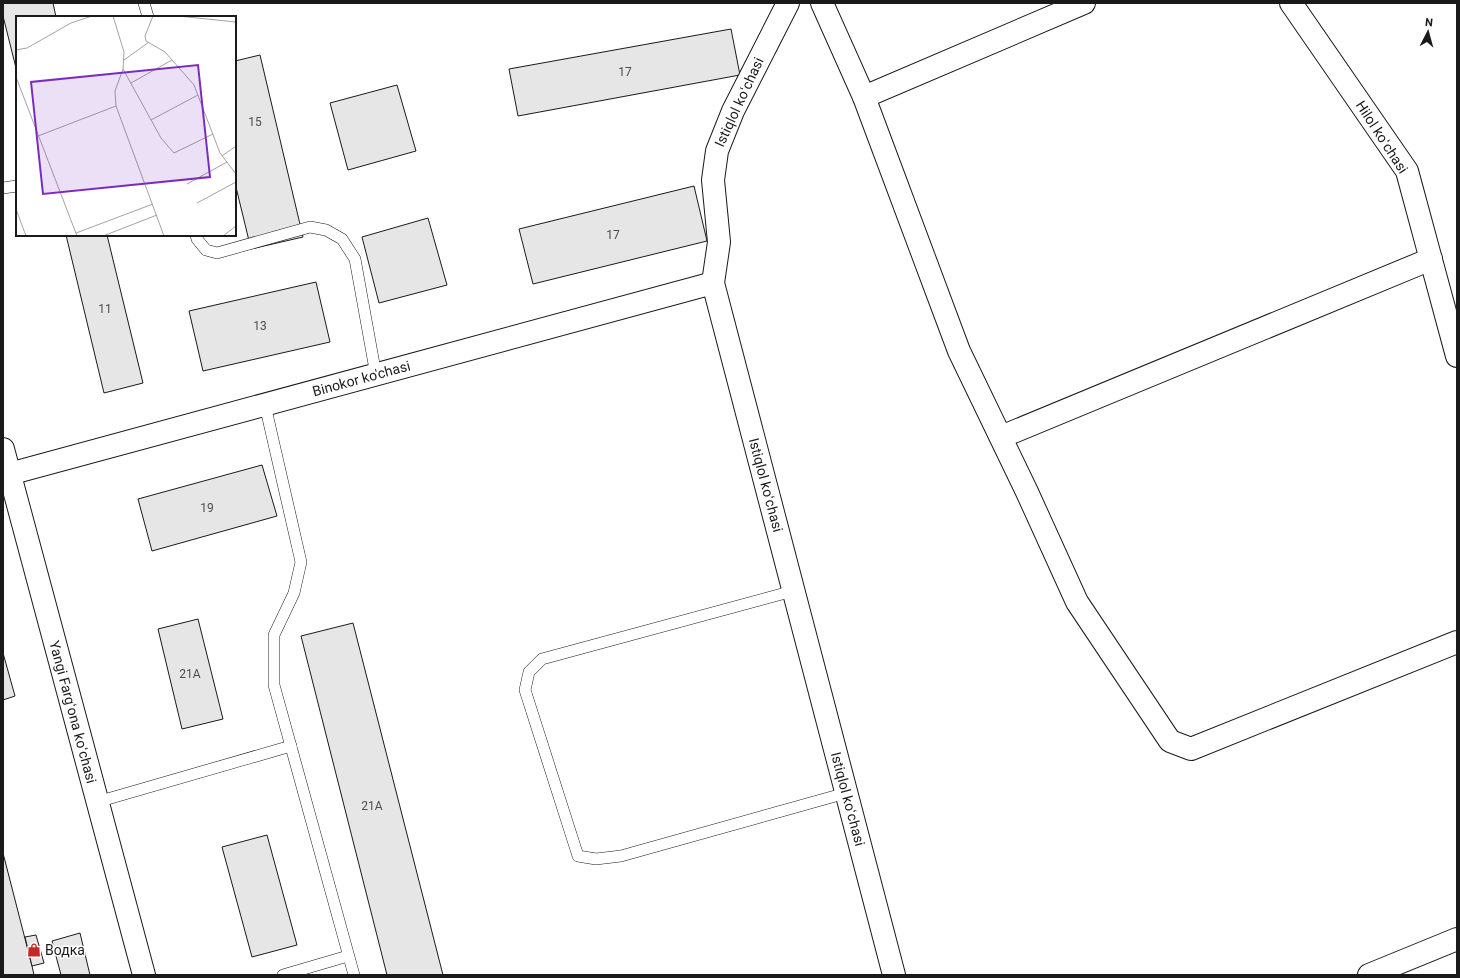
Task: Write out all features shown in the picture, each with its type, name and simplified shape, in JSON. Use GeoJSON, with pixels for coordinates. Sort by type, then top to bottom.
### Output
{"type":"FeatureCollection","features":[{"type":"Feature","properties":{"kind":"street","name":"Istiqlol koʻchasi"},"geometry":{"type":"LineString","coordinates":[[788,3],[733,111],[717,151],[712,180],[719,242],[713,283],[894,975]]}},
{"type":"Feature","properties":{"kind":"street"},"geometry":{"type":"LineString","coordinates":[[822,3],[864,96],[959,351],[1077,602],[1170,741],[1191,749],[1457,642]]}},
{"type":"Feature","properties":{"kind":"street"},"geometry":{"type":"LineString","coordinates":[[864,96],[1084,3]]}},
{"type":"Feature","properties":{"kind":"street","name":"Hilol koʻchasi"},"geometry":{"type":"LineString","coordinates":[[1291,3],[1407,171],[1457,356]]}},
{"type":"Feature","properties":{"kind":"street"},"geometry":{"type":"LineString","coordinates":[[1000,437],[1431,259]]}},
{"type":"Feature","properties":{"kind":"street","name":"Binokor ko'chasi"},"geometry":{"type":"LineString","coordinates":[[9,474],[713,283]]}},
{"type":"Feature","properties":{"kind":"street","name":"Yangi Fargʻona koʻchasi"},"geometry":{"type":"LineString","coordinates":[[3,449],[144,975]]}},
{"type":"Feature","properties":{"kind":"street"},"geometry":{"type":"LineString","coordinates":[[1369,975],[1457,939]]}},
{"type":"Feature","properties":{"kind":"lane"},"geometry":{"type":"LineString","coordinates":[[144,3],[148,16]]}},
{"type":"Feature","properties":{"kind":"lane"},"geometry":{"type":"LineString","coordinates":[[3,188],[16,186]]}},
{"type":"Feature","properties":{"kind":"lane"},"geometry":{"type":"LineString","coordinates":[[196,236],[206,250],[217,253],[310,227],[326,230],[342,238],[355,259],[376,375]]}},
{"type":"Feature","properties":{"kind":"lane"},"geometry":{"type":"LineString","coordinates":[[265,405],[301,562],[294,593],[274,635],[274,685],[354,975]]}},
{"type":"Feature","properties":{"kind":"lane"},"geometry":{"type":"LineString","coordinates":[[793,591],[542,659],[529,672],[525,690],[578,856],[596,859],[621,856],[846,794]]}},
{"type":"Feature","properties":{"kind":"lane"},"geometry":{"type":"LineString","coordinates":[[97,802],[291,746]]}},
{"type":"Feature","properties":{"kind":"lane"},"geometry":{"type":"LineString","coordinates":[[283,975],[348,956]]}},
{"type":"Feature","properties":{"kind":"building"},"geometry":{"type":"Polygon","coordinates":[[[3,3],[53,3],[56,16],[16,16],[16,68],[3,16],[3,3]]]}},
{"type":"Feature","properties":{"kind":"building"},"geometry":{"type":"Polygon","coordinates":[[[731,29],[740,75],[518,116],[509,69],[731,29]]]}},
{"type":"Feature","properties":{"kind":"building"},"geometry":{"type":"Polygon","coordinates":[[[260,55],[303,237],[251,249],[236,187],[236,61],[260,55]]]}},
{"type":"Feature","properties":{"kind":"building"},"geometry":{"type":"Polygon","coordinates":[[[397,85],[416,151],[348,170],[330,103],[397,85]]]}},
{"type":"Feature","properties":{"kind":"building"},"geometry":{"type":"Polygon","coordinates":[[[694,186],[707,241],[533,284],[519,229],[694,186]]]}},
{"type":"Feature","properties":{"kind":"building"},"geometry":{"type":"Polygon","coordinates":[[[428,218],[447,285],[379,303],[362,237],[428,218]]]}},
{"type":"Feature","properties":{"kind":"building"},"geometry":{"type":"Polygon","coordinates":[[[66,236],[107,236],[143,383],[104,393],[66,236]]]}},
{"type":"Feature","properties":{"kind":"building"},"geometry":{"type":"Polygon","coordinates":[[[316,282],[330,342],[203,371],[189,311],[316,282]]]}},
{"type":"Feature","properties":{"kind":"building"},"geometry":{"type":"Polygon","coordinates":[[[262,465],[277,516],[152,551],[138,499],[262,465]]]}},
{"type":"Feature","properties":{"kind":"building"},"geometry":{"type":"Polygon","coordinates":[[[198,619],[223,719],[182,729],[158,629],[198,619]]]}},
{"type":"Feature","properties":{"kind":"building"},"geometry":{"type":"Polygon","coordinates":[[[353,623],[443,975],[387,975],[301,636],[353,623]]]}},
{"type":"Feature","properties":{"kind":"building"},"geometry":{"type":"Polygon","coordinates":[[[3,653],[15,696],[3,700],[3,653]]]}},
{"type":"Feature","properties":{"kind":"building"},"geometry":{"type":"Polygon","coordinates":[[[267,835],[297,945],[252,957],[222,847],[267,835]]]}},
{"type":"Feature","properties":{"kind":"building"},"geometry":{"type":"Polygon","coordinates":[[[3,853],[32,966],[34,975],[3,975],[3,853]]]}},
{"type":"Feature","properties":{"kind":"building"},"geometry":{"type":"Polygon","coordinates":[[[80,933],[90,975],[61,975],[52,941],[80,933]]]}},
{"type":"Feature","properties":{"kind":"building","name":"Водка"},"geometry":{"type":"Polygon","coordinates":[[[36,935],[44,963],[32,966],[25,937],[36,935]]]}},
{"type":"Feature","properties":{"kind":"place","name":"Водка"},"geometry":{"type":"Point","coordinates":[34,950]}}]}
